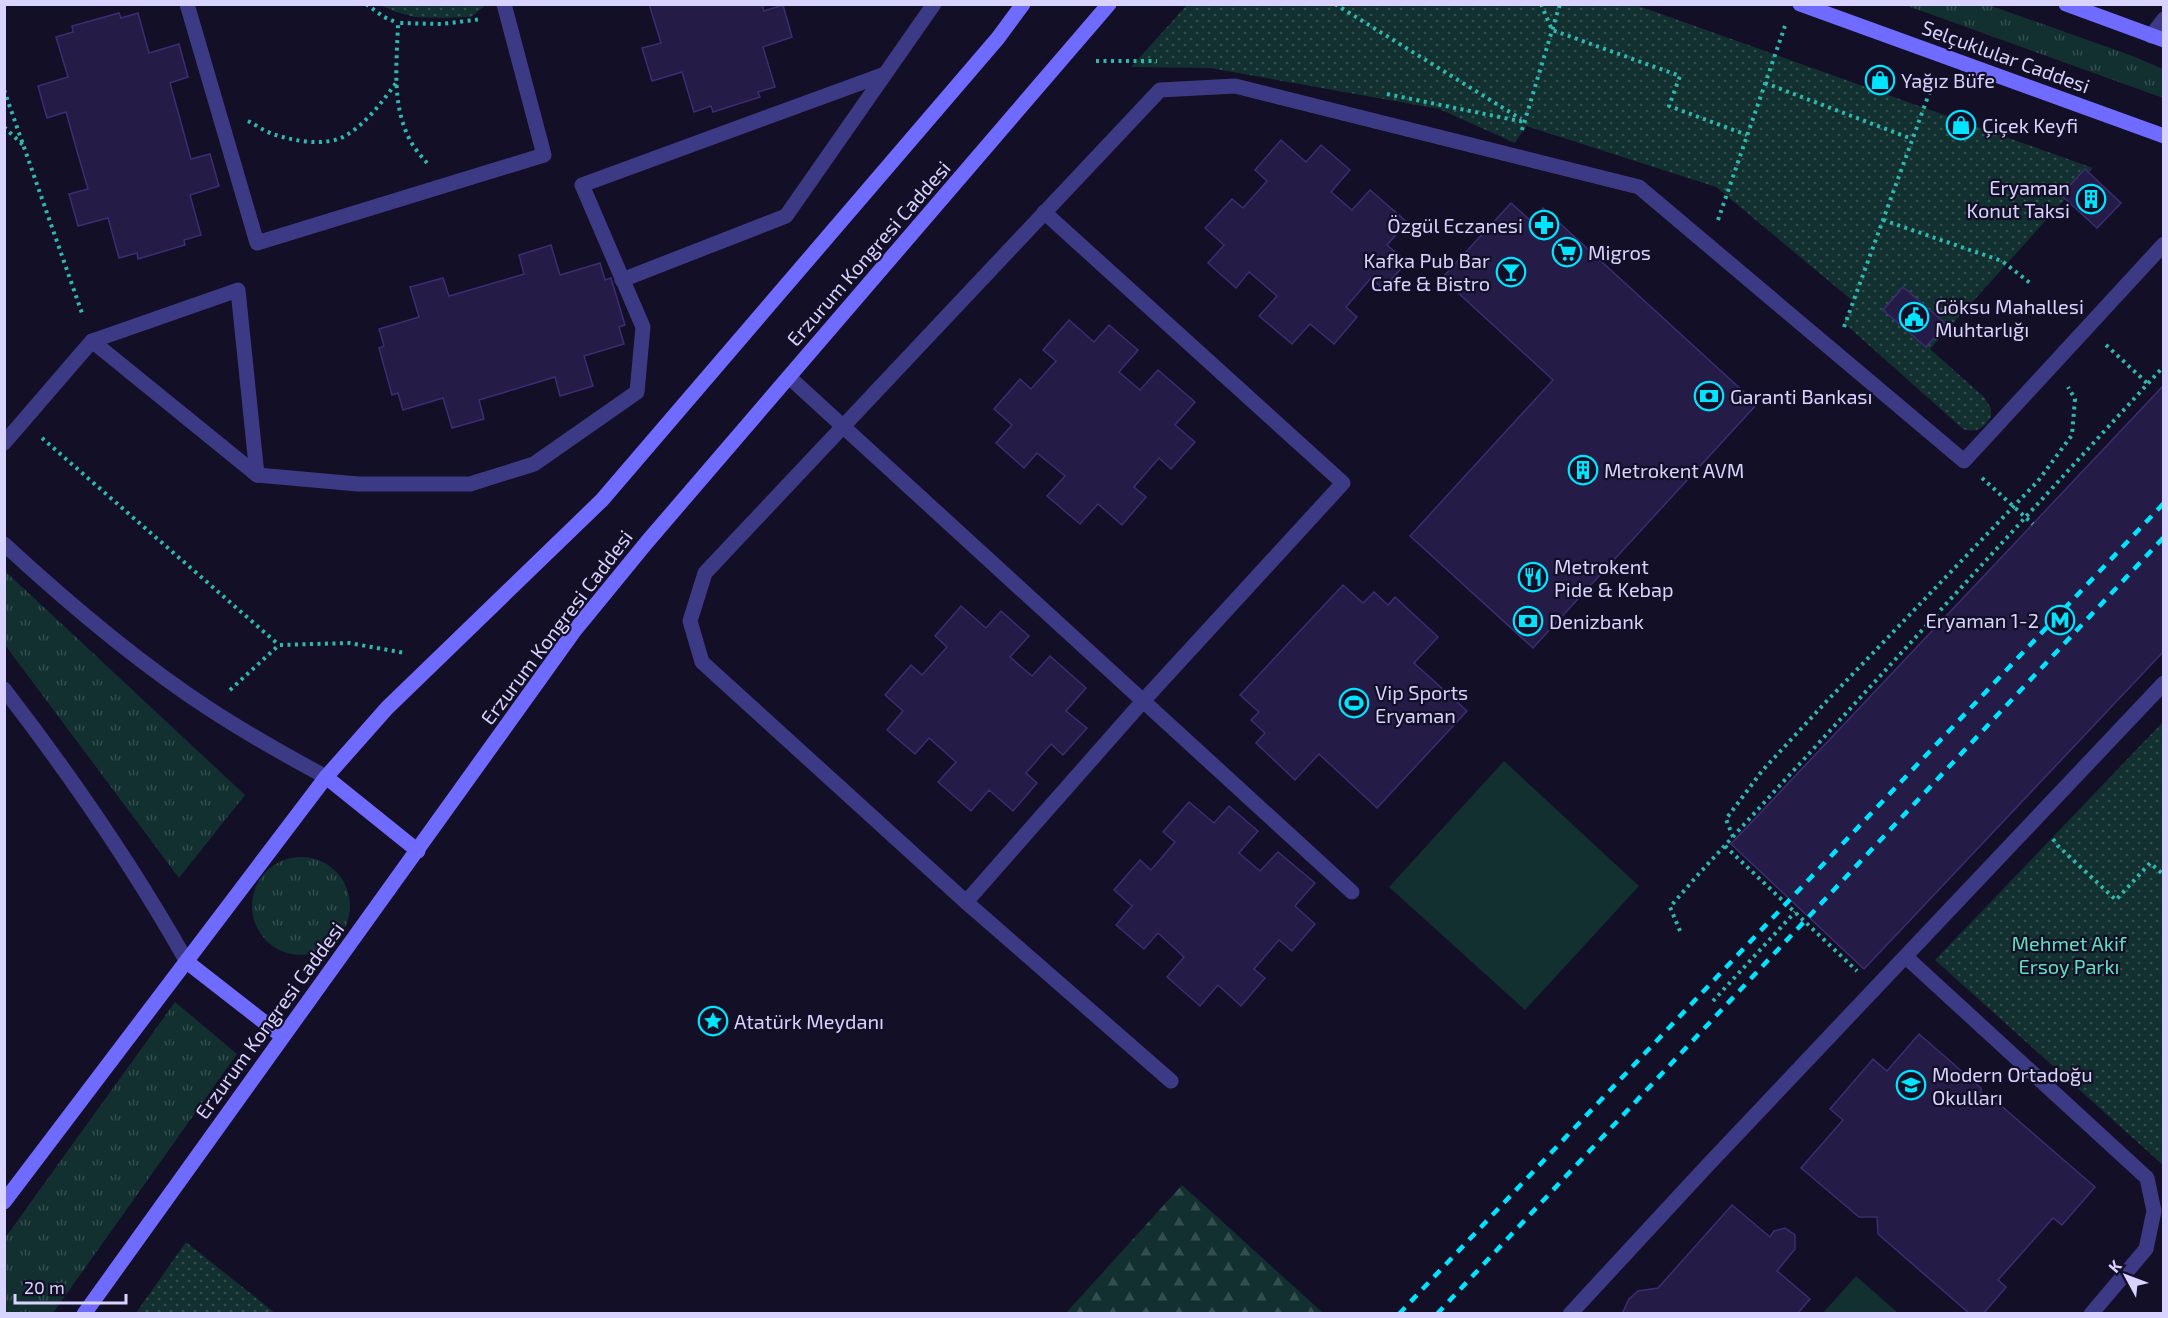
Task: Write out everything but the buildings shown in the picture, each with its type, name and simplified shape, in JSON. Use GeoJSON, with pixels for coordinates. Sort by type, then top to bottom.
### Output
{"type":"FeatureCollection","features":[{"type":"Feature","properties":{"kind":"main road","name":"Erzurum Kongresi Caddesi"},"geometry":{"type":"LineString","coordinates":[[4,1202],[353,744],[387,708],[602,500],[998,38],[1023,4]]}},
{"type":"Feature","properties":{"kind":"main road","name":"Erzurum Kongresi Caddesi"},"geometry":{"type":"LineString","coordinates":[[84,1314],[576,630],[648,542],[1109,4]]}},
{"type":"Feature","properties":{"kind":"main road","name":"Selçuklular Caddesi"},"geometry":{"type":"LineString","coordinates":[[1800,4],[2163,136]]}},
{"type":"Feature","properties":{"kind":"main road"},"geometry":{"type":"LineString","coordinates":[[2066,4],[2157,38]]}},
{"type":"Feature","properties":{"kind":"main road"},"geometry":{"type":"LineString","coordinates":[[326,777],[418,851]]}},
{"type":"Feature","properties":{"kind":"main road"},"geometry":{"type":"LineString","coordinates":[[187,962],[282,1036]]}},
{"type":"Feature","properties":{"kind":"street"},"geometry":{"type":"LineString","coordinates":[[186,4],[257,243],[544,155],[505,7]]}},
{"type":"Feature","properties":{"kind":"street"},"geometry":{"type":"LineString","coordinates":[[621,280],[786,216],[934,4]]}},
{"type":"Feature","properties":{"kind":"street"},"geometry":{"type":"LineString","coordinates":[[2157,38],[2163,19]]}},
{"type":"Feature","properties":{"kind":"street"},"geometry":{"type":"LineString","coordinates":[[92,341],[257,475],[358,484],[470,484],[534,464],[637,392],[643,327],[582,185],[885,74]]}},
{"type":"Feature","properties":{"kind":"street"},"geometry":{"type":"LineString","coordinates":[[1171,1081],[966,902],[702,662],[690,621],[705,573],[1160,90],[1235,86],[1639,187],[1964,461],[2163,244]]}},
{"type":"Feature","properties":{"kind":"street"},"geometry":{"type":"LineString","coordinates":[[966,902],[1143,701],[1343,483],[1044,212]]}},
{"type":"Feature","properties":{"kind":"street"},"geometry":{"type":"LineString","coordinates":[[4,443],[92,341],[238,290],[257,475]]}},
{"type":"Feature","properties":{"kind":"street"},"geometry":{"type":"LineString","coordinates":[[789,377],[1352,892]]}},
{"type":"Feature","properties":{"kind":"street"},"geometry":{"type":"LineString","coordinates":[[4,544],[50,586],[140,660],[210,709],[326,777]]}},
{"type":"Feature","properties":{"kind":"street"},"geometry":{"type":"LineString","coordinates":[[1570,1314],[1712,1160],[2163,683]]}},
{"type":"Feature","properties":{"kind":"street"},"geometry":{"type":"LineString","coordinates":[[4,689],[61,764],[157,910],[187,962]]}},
{"type":"Feature","properties":{"kind":"street"},"geometry":{"type":"LineString","coordinates":[[1906,957],[2147,1178],[2154,1211],[2146,1249],[2091,1314]]}},
{"type":"Feature","properties":{"kind":"path"},"geometry":{"type":"LineString","coordinates":[[366,4],[384,17],[398,23],[424,25],[474,21],[505,7]]}},
{"type":"Feature","properties":{"kind":"path"},"geometry":{"type":"LineString","coordinates":[[1335,4],[1524,122]]}},
{"type":"Feature","properties":{"kind":"path"},"geometry":{"type":"LineString","coordinates":[[1541,4],[1552,30],[1680,75],[1669,106],[1747,135]]}},
{"type":"Feature","properties":{"kind":"path"},"geometry":{"type":"LineString","coordinates":[[1514,156],[1560,4]]}},
{"type":"Feature","properties":{"kind":"path"},"geometry":{"type":"LineString","coordinates":[[1709,246],[1789,16]]}},
{"type":"Feature","properties":{"kind":"path"},"geometry":{"type":"LineString","coordinates":[[398,23],[398,108],[410,140],[431,170],[461,180]]}},
{"type":"Feature","properties":{"kind":"path"},"geometry":{"type":"LineString","coordinates":[[1835,353],[1942,56]]}},
{"type":"Feature","properties":{"kind":"path"},"geometry":{"type":"LineString","coordinates":[[215,102],[272,134],[298,140],[327,141],[344,136],[360,124],[378,107],[397,83]]}},
{"type":"Feature","properties":{"kind":"path"},"geometry":{"type":"LineString","coordinates":[[1765,83],[1912,139]]}},
{"type":"Feature","properties":{"kind":"path"},"geometry":{"type":"LineString","coordinates":[[4,90],[92,341]]}},
{"type":"Feature","properties":{"kind":"path"},"geometry":{"type":"LineString","coordinates":[[4,128],[24,146]]}},
{"type":"Feature","properties":{"kind":"path"},"geometry":{"type":"LineString","coordinates":[[1883,220],[2002,261],[2030,283]]}},
{"type":"Feature","properties":{"kind":"path"},"geometry":{"type":"LineString","coordinates":[[2088,327],[2147,383]]}},
{"type":"Feature","properties":{"kind":"path"},"geometry":{"type":"LineString","coordinates":[[1733,837],[1726,819],[1762,771],[1879,645],[2038,481],[2072,435],[2075,399],[2054,363]]}},
{"type":"Feature","properties":{"kind":"path"},"geometry":{"type":"LineString","coordinates":[[1680,931],[1670,907],[2163,366]]}},
{"type":"Feature","properties":{"kind":"path"},"geometry":{"type":"LineString","coordinates":[[23,422],[279,645]]}},
{"type":"Feature","properties":{"kind":"path"},"geometry":{"type":"LineString","coordinates":[[1986,481],[2033,524]]}},
{"type":"Feature","properties":{"kind":"path"},"geometry":{"type":"LineString","coordinates":[[210,709],[279,645],[349,643],[438,659]]}},
{"type":"Feature","properties":{"kind":"path"},"geometry":{"type":"LineString","coordinates":[[2039,816],[2058,846],[2116,900],[2150,863],[2163,875]]}},
{"type":"Feature","properties":{"kind":"path"},"geometry":{"type":"LineString","coordinates":[[1725,846],[1876,988]]}},
{"type":"Feature","properties":{"kind":"path"},"geometry":{"type":"LineString","coordinates":[[1713,1001],[1795,912]]}},
{"type":"Feature","properties":{"kind":"green space"},"geometry":{"type":"Polygon","coordinates":[[[380,5],[486,5],[471,17],[441,18],[415,17],[380,5]]]}},
{"type":"Feature","properties":{"kind":"green space"},"geometry":{"type":"Polygon","coordinates":[[[1187,5],[1636,5],[2093,168],[1930,349],[1985,398],[1991,409],[1991,417],[1985,424],[1979,429],[1968,430],[1963,429],[1844,323],[1854,302],[1716,187],[1526,126],[1515,143],[1439,109],[1210,68],[1131,67],[1187,5]]]}},
{"type":"Feature","properties":{"kind":"green space"},"geometry":{"type":"Polygon","coordinates":[[[1905,5],[1989,5],[2130,55],[2163,69],[2163,98],[1905,5]]]}},
{"type":"Feature","properties":{"kind":"green space"},"geometry":{"type":"Polygon","coordinates":[[[5,571],[245,795],[179,878],[5,645],[5,571]]]}},
{"type":"Feature","properties":{"kind":"green space","name":"Mehmet Akif Ersoy Parkı"},"geometry":{"type":"Polygon","coordinates":[[[2163,722],[2163,1165],[1935,960],[2163,722]]]}},
{"type":"Feature","properties":{"kind":"green space"},"geometry":{"type":"Polygon","coordinates":[[[1504,761],[1639,886],[1525,1010],[1389,887],[1504,761]]]}},
{"type":"Feature","properties":{"kind":"green space"},"geometry":{"type":"Polygon","coordinates":[[[301,857],[320,861],[335,872],[346,887],[350,906],[346,925],[335,940],[320,951],[301,955],[282,951],[267,940],[256,925],[252,906],[256,887],[267,872],[282,861],[301,857]]]}},
{"type":"Feature","properties":{"kind":"green space"},"geometry":{"type":"Polygon","coordinates":[[[175,1002],[237,1054],[53,1313],[5,1313],[5,1238],[175,1002]]]}},
{"type":"Feature","properties":{"kind":"green space"},"geometry":{"type":"Polygon","coordinates":[[[1182,1185],[1323,1313],[1066,1313],[1182,1185]]]}},
{"type":"Feature","properties":{"kind":"green space"},"geometry":{"type":"Polygon","coordinates":[[[186,1242],[275,1313],[136,1313],[186,1242]]]}},
{"type":"Feature","properties":{"kind":"green space"},"geometry":{"type":"Polygon","coordinates":[[[1856,1276],[1898,1313],[1823,1313],[1856,1276]]]}},
{"type":"Feature","properties":{"kind":"railway"},"geometry":{"type":"LineString","coordinates":[[1399,1314],[2164,503]]}},
{"type":"Feature","properties":{"kind":"railway"},"geometry":{"type":"LineString","coordinates":[[1437,1314],[2164,537]]}},
{"type":"Feature","properties":{"kind":"place","name":"Yağız Büfe"},"geometry":{"type":"Point","coordinates":[1880,80]}},
{"type":"Feature","properties":{"kind":"place","name":"Çiçek Keyfi"},"geometry":{"type":"Point","coordinates":[1961,125]}},
{"type":"Feature","properties":{"kind":"place","name":"Eryaman Konut Taksi"},"geometry":{"type":"Point","coordinates":[2091,199]}},
{"type":"Feature","properties":{"kind":"place","name":"Özgül Eczanesi"},"geometry":{"type":"Point","coordinates":[1544,225]}},
{"type":"Feature","properties":{"kind":"place","name":"Migros"},"geometry":{"type":"Point","coordinates":[1567,252]}},
{"type":"Feature","properties":{"kind":"place","name":"Kafka Pub Bar Cafe & Bistro"},"geometry":{"type":"Point","coordinates":[1511,272]}},
{"type":"Feature","properties":{"kind":"place","name":"Göksu Mahallesi Muhtarlığı"},"geometry":{"type":"Point","coordinates":[1914,317]}},
{"type":"Feature","properties":{"kind":"place","name":"Garanti Bankası"},"geometry":{"type":"Point","coordinates":[1709,396]}},
{"type":"Feature","properties":{"kind":"place","name":"Metrokent AVM"},"geometry":{"type":"Point","coordinates":[1583,470]}},
{"type":"Feature","properties":{"kind":"place","name":"Metrokent Pide & Kebap"},"geometry":{"type":"Point","coordinates":[1533,577]}},
{"type":"Feature","properties":{"kind":"place","name":"Eryaman 1-2"},"geometry":{"type":"Point","coordinates":[2060,620]}},
{"type":"Feature","properties":{"kind":"place","name":"Denizbank"},"geometry":{"type":"Point","coordinates":[1528,621]}},
{"type":"Feature","properties":{"kind":"place","name":"Vip Sports Eryaman"},"geometry":{"type":"Point","coordinates":[1354,703]}},
{"type":"Feature","properties":{"kind":"place","name":"Atatürk Meydanı"},"geometry":{"type":"Point","coordinates":[713,1021]}},
{"type":"Feature","properties":{"kind":"place","name":"Modern Ortadoğu Okulları"},"geometry":{"type":"Point","coordinates":[1911,1085]}}]}
